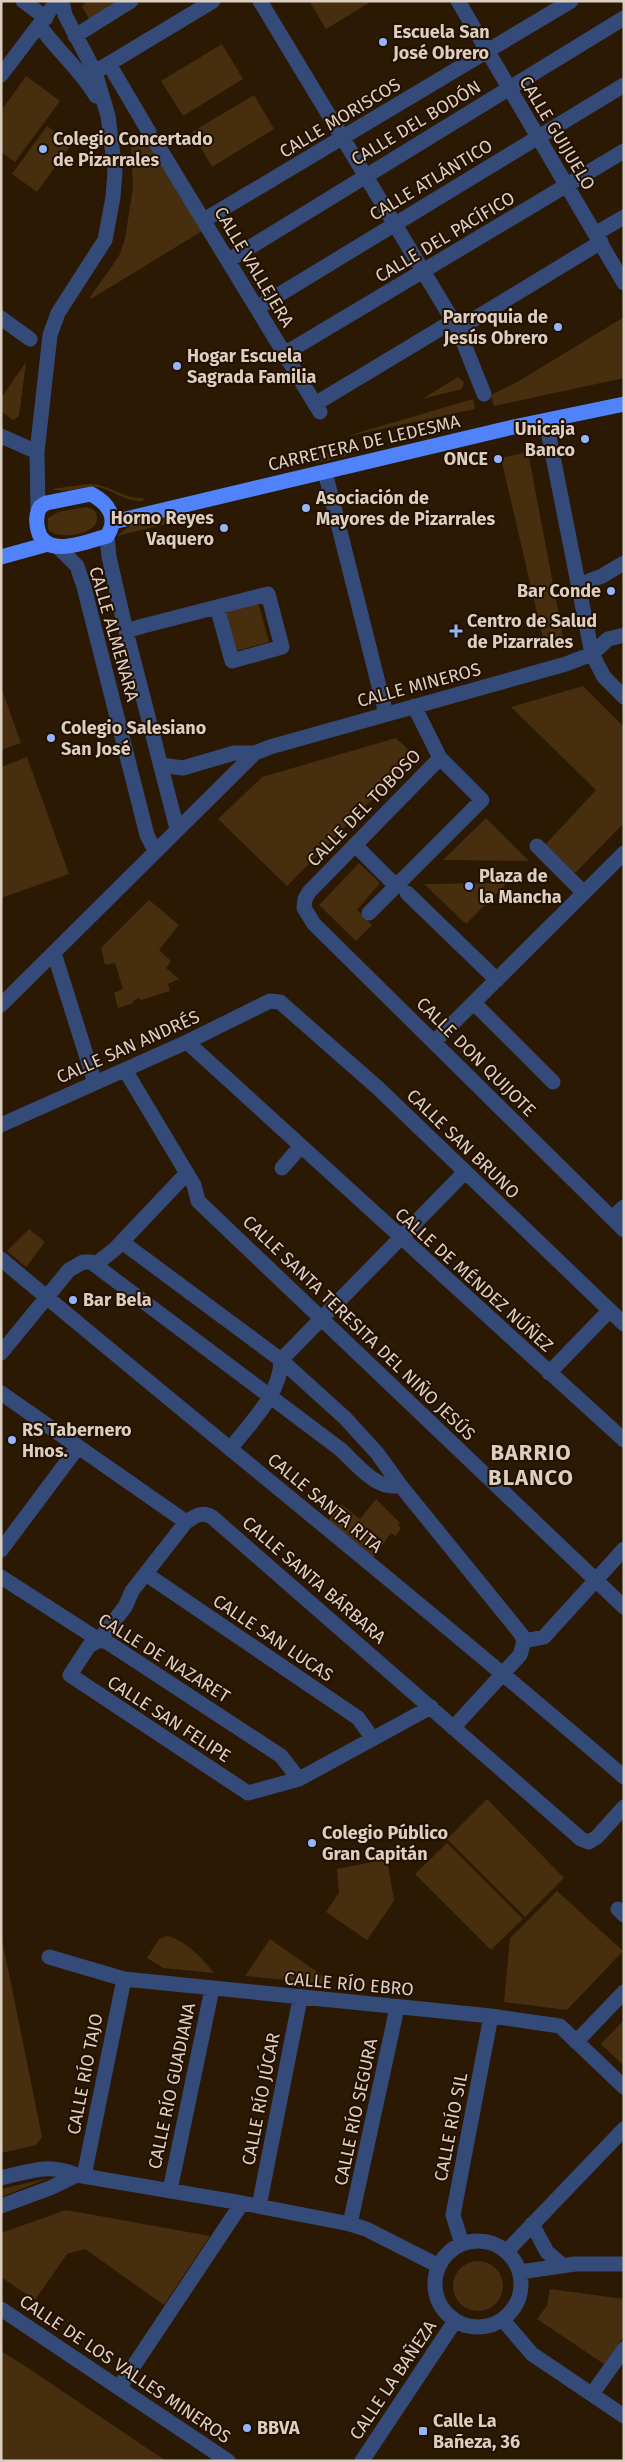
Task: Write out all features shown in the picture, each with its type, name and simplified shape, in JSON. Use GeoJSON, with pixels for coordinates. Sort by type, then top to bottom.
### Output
{"type":"FeatureCollection","features":[{"type":"Feature","properties":{"kind":"highway","name":"CARRETERA DE LEDESMA"},"geometry":{"type":"LineString","coordinates":[[48,542],[110,529],[325,472],[624,404]]}},
{"type":"Feature","properties":{"kind":"highway"},"geometry":{"type":"LineString","coordinates":[[7,554],[48,542],[38,510],[46,503],[91,494],[106,504],[110,511],[110,529]]}},
{"type":"Feature","properties":{"kind":"street"},"geometry":{"type":"LineString","coordinates":[[23,1],[43,22],[55,48],[87,80],[108,116]]}},
{"type":"Feature","properties":{"kind":"street"},"geometry":{"type":"LineString","coordinates":[[1,75],[43,22],[57,1]]}},
{"type":"Feature","properties":{"kind":"street"},"geometry":{"type":"LineString","coordinates":[[38,510],[37,452],[50,335],[58,313],[106,240],[115,170],[108,116],[95,72],[65,15],[62,1]]}},
{"type":"Feature","properties":{"kind":"street"},"geometry":{"type":"LineString","coordinates":[[75,36],[131,1]]}},
{"type":"Feature","properties":{"kind":"street"},"geometry":{"type":"LineString","coordinates":[[95,72],[213,1]]}},
{"type":"Feature","properties":{"kind":"street"},"geometry":{"type":"LineString","coordinates":[[260,1],[456,325],[484,394]]}},
{"type":"Feature","properties":{"kind":"street","name":"CALLE GUIJUELO"},"geometry":{"type":"LineString","coordinates":[[458,1],[508,89],[624,283]]}},
{"type":"Feature","properties":{"kind":"street","name":"CALLE MORISCOS"},"geometry":{"type":"LineString","coordinates":[[204,220],[488,52],[570,1]]}},
{"type":"Feature","properties":{"kind":"street","name":"CALLE DEL BODÓN"},"geometry":{"type":"LineString","coordinates":[[228,260],[624,18]]}},
{"type":"Feature","properties":{"kind":"street","name":"CALLE VALLEJERA"},"geometry":{"type":"LineString","coordinates":[[109,64],[317,408],[456,325]]}},
{"type":"Feature","properties":{"kind":"street","name":"CALLE ATLÁNTICO"},"geometry":{"type":"LineString","coordinates":[[257,308],[624,85]]}},
{"type":"Feature","properties":{"kind":"street","name":"CALLE DEL PACÍFICO"},"geometry":{"type":"LineString","coordinates":[[284,354],[624,151]]}},
{"type":"Feature","properties":{"kind":"street"},"geometry":{"type":"LineString","coordinates":[[456,325],[598,238],[624,217]]}},
{"type":"Feature","properties":{"kind":"street"},"geometry":{"type":"LineString","coordinates":[[1,318],[30,339]]}},
{"type":"Feature","properties":{"kind":"street"},"geometry":{"type":"LineString","coordinates":[[546,421],[592,654],[604,677],[624,697]]}},
{"type":"Feature","properties":{"kind":"street"},"geometry":{"type":"LineString","coordinates":[[1,436],[37,452]]}},
{"type":"Feature","properties":{"kind":"street"},"geometry":{"type":"LineString","coordinates":[[325,472],[386,714]]}},
{"type":"Feature","properties":{"kind":"street"},"geometry":{"type":"LineString","coordinates":[[37,485],[51,502]]}},
{"type":"Feature","properties":{"kind":"street","name":"CALLE ALMENARA"},"geometry":{"type":"LineString","coordinates":[[110,529],[109,557],[177,829]]}},
{"type":"Feature","properties":{"kind":"street","name":"CALLE ALMENARA"},"geometry":{"type":"LineString","coordinates":[[48,542],[77,566],[147,835],[155,850]]}},
{"type":"Feature","properties":{"kind":"street"},"geometry":{"type":"LineString","coordinates":[[578,585],[602,576],[624,563]]}},
{"type":"Feature","properties":{"kind":"street","name":"CALLE ALMENARA"},"geometry":{"type":"LineString","coordinates":[[126,630],[268,594],[282,647],[232,661],[217,607]]}},
{"type":"Feature","properties":{"kind":"street","name":"CALLE MINEROS"},"geometry":{"type":"LineString","coordinates":[[161,765],[183,768],[234,753],[255,753],[270,747],[566,664],[592,654],[608,639],[624,635]]}},
{"type":"Feature","properties":{"kind":"street","name":"CALLE DEL TOBOSO"},"geometry":{"type":"LineString","coordinates":[[304,908],[305,899],[309,892],[440,758],[414,706]]}},
{"type":"Feature","properties":{"kind":"street","name":"CALLE MINEROS"},"geometry":{"type":"LineString","coordinates":[[1,1005],[155,850],[255,753]]}},
{"type":"Feature","properties":{"kind":"street"},"geometry":{"type":"LineString","coordinates":[[369,914],[401,890],[482,800],[440,758]]}},
{"type":"Feature","properties":{"kind":"street"},"geometry":{"type":"LineString","coordinates":[[355,846],[497,980]]}},
{"type":"Feature","properties":{"kind":"street"},"geometry":{"type":"LineString","coordinates":[[537,846],[584,893]]}},
{"type":"Feature","properties":{"kind":"street"},"geometry":{"type":"LineString","coordinates":[[434,1042],[624,853]]}},
{"type":"Feature","properties":{"kind":"street","name":"CALLE DON QUIJOTE"},"geometry":{"type":"LineString","coordinates":[[304,908],[314,924],[624,1230]]}},
{"type":"Feature","properties":{"kind":"street"},"geometry":{"type":"LineString","coordinates":[[54,953],[96,1083]]}},
{"type":"Feature","properties":{"kind":"street","name":"CALLE SAN ANDRÉS"},"geometry":{"type":"LineString","coordinates":[[1,1125],[187,1042],[270,1001]]}},
{"type":"Feature","properties":{"kind":"street","name":"CALLE SAN BRUNO"},"geometry":{"type":"LineString","coordinates":[[270,1001],[280,1002],[285,1006],[378,1088],[452,1158],[464,1173],[624,1324]]}},
{"type":"Feature","properties":{"kind":"street"},"geometry":{"type":"LineString","coordinates":[[474,1003],[553,1082]]}},
{"type":"Feature","properties":{"kind":"street","name":"CALLE DE MÉNDEZ NÚÑEZ"},"geometry":{"type":"LineString","coordinates":[[187,1042],[624,1440]]}},
{"type":"Feature","properties":{"kind":"street","name":"CALLE SANTA TERESITA DEL NIÑO JESÚS"},"geometry":{"type":"LineString","coordinates":[[124,1070],[194,1185],[198,1201],[624,1607]]}},
{"type":"Feature","properties":{"kind":"street"},"geometry":{"type":"LineString","coordinates":[[282,1168],[301,1146]]}},
{"type":"Feature","properties":{"kind":"street"},"geometry":{"type":"LineString","coordinates":[[1,1353],[68,1270],[89,1263],[122,1242],[187,1173]]}},
{"type":"Feature","properties":{"kind":"street"},"geometry":{"type":"LineString","coordinates":[[230,1449],[270,1396],[281,1373],[281,1360],[464,1173]]}},
{"type":"Feature","properties":{"kind":"street"},"geometry":{"type":"LineString","coordinates":[[612,1218],[624,1207]]}},
{"type":"Feature","properties":{"kind":"street"},"geometry":{"type":"LineString","coordinates":[[122,1242],[281,1360],[345,1418],[377,1453],[400,1485],[521,1634],[524,1641],[520,1655],[453,1728]]}},
{"type":"Feature","properties":{"kind":"street","name":"CALLE SANTA RITA"},"geometry":{"type":"LineString","coordinates":[[1,1259],[504,1673],[624,1777]]}},
{"type":"Feature","properties":{"kind":"street"},"geometry":{"type":"LineString","coordinates":[[89,1263],[340,1449],[378,1483],[400,1485]]}},
{"type":"Feature","properties":{"kind":"street"},"geometry":{"type":"LineString","coordinates":[[549,1373],[609,1310]]}},
{"type":"Feature","properties":{"kind":"street"},"geometry":{"type":"LineString","coordinates":[[1,1393],[186,1522],[132,1591],[125,1607],[100,1640]]}},
{"type":"Feature","properties":{"kind":"street"},"geometry":{"type":"LineString","coordinates":[[1,1550],[78,1447]]}},
{"type":"Feature","properties":{"kind":"street","name":"CALLE SANTA BÁRBARA"},"geometry":{"type":"LineString","coordinates":[[186,1522],[196,1515],[207,1514],[212,1517],[432,1707],[453,1728],[581,1840],[589,1842],[597,1837],[624,1808]]}},
{"type":"Feature","properties":{"kind":"street"},"geometry":{"type":"LineString","coordinates":[[524,1641],[544,1637],[624,1549]]}},
{"type":"Feature","properties":{"kind":"street","name":"CALLE SAN LUCAS"},"geometry":{"type":"LineString","coordinates":[[146,1574],[358,1718],[373,1739]]}},
{"type":"Feature","properties":{"kind":"street","name":"CALLE DE NAZARET"},"geometry":{"type":"LineString","coordinates":[[1,1577],[100,1640],[107,1642],[281,1756],[299,1779]]}},
{"type":"Feature","properties":{"kind":"street","name":"CALLE SAN FELIPE"},"geometry":{"type":"LineString","coordinates":[[100,1640],[89,1646],[70,1675],[248,1793],[299,1779]]}},
{"type":"Feature","properties":{"kind":"street"},"geometry":{"type":"LineString","coordinates":[[299,1779],[432,1707]]}},
{"type":"Feature","properties":{"kind":"street","name":"CALLE RÍO EBRO"},"geometry":{"type":"LineString","coordinates":[[49,1956],[124,1979],[300,1999],[491,2016],[560,2026],[624,2087]]}},
{"type":"Feature","properties":{"kind":"street","name":"CALLE RÍO TAJO"},"geometry":{"type":"LineString","coordinates":[[80,2175],[124,1979]]}},
{"type":"Feature","properties":{"kind":"street","name":"CALLE RÍO GUADIANA"},"geometry":{"type":"LineString","coordinates":[[170,2190],[212,1989]]}},
{"type":"Feature","properties":{"kind":"street"},"geometry":{"type":"LineString","coordinates":[[576,2042],[624,1992]]}},
{"type":"Feature","properties":{"kind":"street","name":"CALLE RÍO JÚCAR"},"geometry":{"type":"LineString","coordinates":[[259,2206],[300,1999]]}},
{"type":"Feature","properties":{"kind":"street","name":"CALLE RÍO SEGURA"},"geometry":{"type":"LineString","coordinates":[[350,2224],[397,2008]]}},
{"type":"Feature","properties":{"kind":"street","name":"CALLE RÍO SIL"},"geometry":{"type":"LineString","coordinates":[[462,2244],[453,2215],[491,2016]]}},
{"type":"Feature","properties":{"kind":"street"},"geometry":{"type":"LineString","coordinates":[[507,2251],[624,2129]]}},
{"type":"Feature","properties":{"kind":"street"},"geometry":{"type":"LineString","coordinates":[[1,2178],[41,2168],[60,2168],[80,2175],[350,2224],[366,2229],[439,2266]]}},
{"type":"Feature","properties":{"kind":"street"},"geometry":{"type":"LineString","coordinates":[[1,2206],[80,2175]]}},
{"type":"Feature","properties":{"kind":"street"},"geometry":{"type":"LineString","coordinates":[[119,2388],[242,2203]]}},
{"type":"Feature","properties":{"kind":"street"},"geometry":{"type":"LineString","coordinates":[[532,2224],[547,2252],[563,2266]]}},
{"type":"Feature","properties":{"kind":"street"},"geometry":{"type":"LineString","coordinates":[[478,2241],[493,2243],[507,2251],[517,2264],[520,2272],[521,2293],[514,2308],[502,2320],[491,2325],[479,2327],[466,2326],[455,2321],[441,2306],[437,2296],[436,2281],[439,2266],[448,2253],[462,2244],[478,2241]]}},
{"type":"Feature","properties":{"kind":"street"},"geometry":{"type":"LineString","coordinates":[[520,2272],[563,2266],[624,2264]]}},
{"type":"Feature","properties":{"kind":"street","name":"CALLE DE LOS VALLES MINEROS"},"geometry":{"type":"LineString","coordinates":[[1,2309],[228,2461]]}},
{"type":"Feature","properties":{"kind":"street"},"geometry":{"type":"LineString","coordinates":[[502,2320],[532,2354],[624,2416]]}},
{"type":"Feature","properties":{"kind":"street","name":"CALLE LA BAÑEZA"},"geometry":{"type":"LineString","coordinates":[[362,2461],[455,2321]]}},
{"type":"Feature","properties":{"kind":"street"},"geometry":{"type":"LineString","coordinates":[[592,2394],[624,2350]]}},
{"type":"Feature","properties":{"kind":"shaded area"},"geometry":{"type":"Polygon","coordinates":[[[86,1],[126,1],[91,22],[82,7],[86,1]]]}},
{"type":"Feature","properties":{"kind":"shaded area"},"geometry":{"type":"Polygon","coordinates":[[[309,1],[372,1],[326,29],[309,1]]]}},
{"type":"Feature","properties":{"kind":"shaded area"},"geometry":{"type":"Polygon","coordinates":[[[222,44],[243,79],[183,116],[161,81],[222,44]]]}},
{"type":"Feature","properties":{"kind":"shaded area"},"geometry":{"type":"Polygon","coordinates":[[[26,76],[60,101],[15,162],[1,152],[1,111],[26,76]]]}},
{"type":"Feature","properties":{"kind":"shaded area"},"geometry":{"type":"Polygon","coordinates":[[[254,95],[274,129],[212,167],[192,132],[254,95]]]}},
{"type":"Feature","properties":{"kind":"shaded area"},"geometry":{"type":"Polygon","coordinates":[[[47,126],[72,144],[37,192],[12,174],[47,126]]]}},
{"type":"Feature","properties":{"kind":"shaded area"},"geometry":{"type":"Polygon","coordinates":[[[143,134],[202,231],[91,299],[90,297],[119,256],[125,239],[133,187],[131,143],[143,134]]]}},
{"type":"Feature","properties":{"kind":"shaded area"},"geometry":{"type":"Polygon","coordinates":[[[624,317],[624,378],[494,406],[491,395],[519,381],[624,317]]]}},
{"type":"Feature","properties":{"kind":"shaded area"},"geometry":{"type":"Polygon","coordinates":[[[26,362],[19,416],[13,420],[1,411],[1,398],[26,362]]]}},
{"type":"Feature","properties":{"kind":"shaded area"},"geometry":{"type":"Polygon","coordinates":[[[458,377],[464,382],[462,389],[422,399],[458,377]]]}},
{"type":"Feature","properties":{"kind":"shaded area"},"geometry":{"type":"Polygon","coordinates":[[[473,399],[475,409],[344,437],[473,399]]]}},
{"type":"Feature","properties":{"kind":"shaded area"},"geometry":{"type":"Polygon","coordinates":[[[345,449],[346,456],[316,463],[307,458],[345,449]]]}},
{"type":"Feature","properties":{"kind":"shaded area"},"geometry":{"type":"Polygon","coordinates":[[[528,452],[563,637],[544,643],[501,458],[528,452]]]}},
{"type":"Feature","properties":{"kind":"shaded area"},"geometry":{"type":"Polygon","coordinates":[[[88,484],[102,486],[136,498],[143,498],[144,501],[129,499],[95,487],[63,491],[52,489],[88,484]]]}},
{"type":"Feature","properties":{"kind":"shaded area"},"geometry":{"type":"Polygon","coordinates":[[[86,507],[94,510],[97,518],[95,525],[89,530],[71,535],[61,535],[53,533],[48,529],[48,518],[58,512],[86,507]]]}},
{"type":"Feature","properties":{"kind":"shaded area"},"geometry":{"type":"Polygon","coordinates":[[[182,514],[183,520],[117,536],[131,525],[182,514]]]}},
{"type":"Feature","properties":{"kind":"shaded area"},"geometry":{"type":"Polygon","coordinates":[[[258,602],[269,642],[236,651],[226,611],[258,602]]]}},
{"type":"Feature","properties":{"kind":"shaded area"},"geometry":{"type":"Polygon","coordinates":[[[583,686],[624,727],[624,823],[575,873],[545,845],[596,790],[511,707],[583,686]]]}},
{"type":"Feature","properties":{"kind":"shaded area"},"geometry":{"type":"Polygon","coordinates":[[[1,687],[21,743],[1,750],[1,687]]]}},
{"type":"Feature","properties":{"kind":"shaded area"},"geometry":{"type":"Polygon","coordinates":[[[396,738],[415,756],[287,886],[218,819],[262,777],[396,738]]]}},
{"type":"Feature","properties":{"kind":"shaded area"},"geometry":{"type":"Polygon","coordinates":[[[27,757],[69,874],[1,898],[1,767],[27,757]]]}},
{"type":"Feature","properties":{"kind":"shaded area"},"geometry":{"type":"Polygon","coordinates":[[[486,818],[529,861],[443,860],[486,818]]]}},
{"type":"Feature","properties":{"kind":"shaded area"},"geometry":{"type":"Polygon","coordinates":[[[359,863],[380,883],[357,910],[372,925],[356,941],[319,905],[359,863]]]}},
{"type":"Feature","properties":{"kind":"shaded area"},"geometry":{"type":"Polygon","coordinates":[[[507,883],[466,924],[424,884],[507,883]]]}},
{"type":"Feature","properties":{"kind":"shaded area"},"geometry":{"type":"Polygon","coordinates":[[[149,900],[179,925],[159,950],[171,961],[166,968],[179,979],[168,984],[170,991],[141,1000],[139,998],[133,1001],[134,1003],[118,1008],[114,993],[123,989],[115,963],[105,965],[101,948],[149,900]]]}},
{"type":"Feature","properties":{"kind":"shaded area"},"geometry":{"type":"Polygon","coordinates":[[[29,1229],[45,1242],[26,1267],[7,1251],[29,1229]]]}},
{"type":"Feature","properties":{"kind":"shaded area"},"geometry":{"type":"Polygon","coordinates":[[[376,1499],[400,1523],[398,1525],[401,1528],[396,1536],[391,1533],[372,1559],[327,1522],[341,1504],[360,1519],[376,1499]]]}},
{"type":"Feature","properties":{"kind":"shaded area"},"geometry":{"type":"Polygon","coordinates":[[[487,1799],[564,1878],[525,1917],[447,1839],[487,1799]]]}},
{"type":"Feature","properties":{"kind":"shaded area"},"geometry":{"type":"Polygon","coordinates":[[[447,1843],[523,1919],[491,1950],[415,1874],[447,1843]]]}},
{"type":"Feature","properties":{"kind":"shaded area"},"geometry":{"type":"Polygon","coordinates":[[[387,1859],[394,1901],[367,1940],[326,1912],[339,1893],[337,1869],[387,1859]]]}},
{"type":"Feature","properties":{"kind":"shaded area"},"geometry":{"type":"Polygon","coordinates":[[[557,1891],[623,1951],[567,2010],[504,2002],[510,1938],[557,1891]]]}},
{"type":"Feature","properties":{"kind":"shaded area"},"geometry":{"type":"Polygon","coordinates":[[[1,1934],[42,2137],[36,2145],[1,2153],[1,1934]]]}},
{"type":"Feature","properties":{"kind":"shaded area"},"geometry":{"type":"Polygon","coordinates":[[[167,1936],[187,1946],[214,1973],[163,1968],[147,1958],[159,1939],[167,1936]]]}},
{"type":"Feature","properties":{"kind":"shaded area"},"geometry":{"type":"Polygon","coordinates":[[[270,1939],[330,1981],[328,1984],[245,1976],[270,1939]]]}},
{"type":"Feature","properties":{"kind":"shaded area"},"geometry":{"type":"Polygon","coordinates":[[[624,2020],[624,2066],[601,2044],[624,2020]]]}},
{"type":"Feature","properties":{"kind":"shaded area"},"geometry":{"type":"Polygon","coordinates":[[[49,2178],[1,2197],[1,2189],[49,2178]]]}},
{"type":"Feature","properties":{"kind":"shaded area"},"geometry":{"type":"Polygon","coordinates":[[[66,2210],[210,2236],[164,2305],[85,2249],[67,2254],[35,2300],[1,2277],[1,2233],[66,2210]]]}},
{"type":"Feature","properties":{"kind":"shaded area"},"geometry":{"type":"Polygon","coordinates":[[[483,2261],[496,2268],[502,2276],[502,2296],[496,2304],[488,2310],[473,2311],[460,2304],[454,2296],[453,2281],[460,2268],[468,2262],[483,2261]]]}},
{"type":"Feature","properties":{"kind":"shaded area"},"geometry":{"type":"Polygon","coordinates":[[[550,2289],[624,2299],[624,2336],[604,2364],[537,2319],[547,2306],[550,2289]]]}},
{"type":"Feature","properties":{"kind":"shaded area"},"geometry":{"type":"Polygon","coordinates":[[[1,2351],[22,2364],[166,2461],[1,2461],[1,2351]]]}},
{"type":"Feature","properties":{"kind":"place","name":"Escuela San José Obrero"},"geometry":{"type":"Point","coordinates":[383,42]}},
{"type":"Feature","properties":{"kind":"place","name":"Colegio Concertado de Pizarrales"},"geometry":{"type":"Point","coordinates":[43,149]}},
{"type":"Feature","properties":{"kind":"place","name":"Parroquia de Jesús Obrero"},"geometry":{"type":"Point","coordinates":[558,327]}},
{"type":"Feature","properties":{"kind":"place","name":"Hogar Escuela Sagrada Familia"},"geometry":{"type":"Point","coordinates":[177,366]}},
{"type":"Feature","properties":{"kind":"place","name":"Unicaja Banco"},"geometry":{"type":"Point","coordinates":[585,439]}},
{"type":"Feature","properties":{"kind":"place","name":"ONCE"},"geometry":{"type":"Point","coordinates":[498,459]}},
{"type":"Feature","properties":{"kind":"place","name":"Asociación de Mayores de Pizarrales"},"geometry":{"type":"Point","coordinates":[306,508]}},
{"type":"Feature","properties":{"kind":"place","name":"Horno Reyes Vaquero"},"geometry":{"type":"Point","coordinates":[224,528]}},
{"type":"Feature","properties":{"kind":"place","name":"Bar Conde"},"geometry":{"type":"Point","coordinates":[611,591]}},
{"type":"Feature","properties":{"kind":"place","name":"Centro de Salud de Pizarrales"},"geometry":{"type":"Point","coordinates":[456,631]}},
{"type":"Feature","properties":{"kind":"place","name":"Colegio Salesiano San José"},"geometry":{"type":"Point","coordinates":[51,738]}},
{"type":"Feature","properties":{"kind":"place","name":"Plaza de la Mancha"},"geometry":{"type":"Point","coordinates":[469,886]}},
{"type":"Feature","properties":{"kind":"place","name":"Bar Bela"},"geometry":{"type":"Point","coordinates":[73,1300]}},
{"type":"Feature","properties":{"kind":"place","name":"RS Tabernero Hnos."},"geometry":{"type":"Point","coordinates":[12,1440]}},
{"type":"Feature","properties":{"kind":"place","name":"Colegio Público Gran Capitán"},"geometry":{"type":"Point","coordinates":[312,1843]}},
{"type":"Feature","properties":{"kind":"place","name":"BBVA"},"geometry":{"type":"Point","coordinates":[247,2428]}},
{"type":"Feature","properties":{"kind":"place","name":"Calle La Bañeza, 36"},"geometry":{"type":"Point","coordinates":[423,2431]}},
{"type":"Feature","properties":{"kind":"district","name":"BARRIO BLANCO"},"geometry":{"type":"Point","coordinates":[531,1464]}}]}
